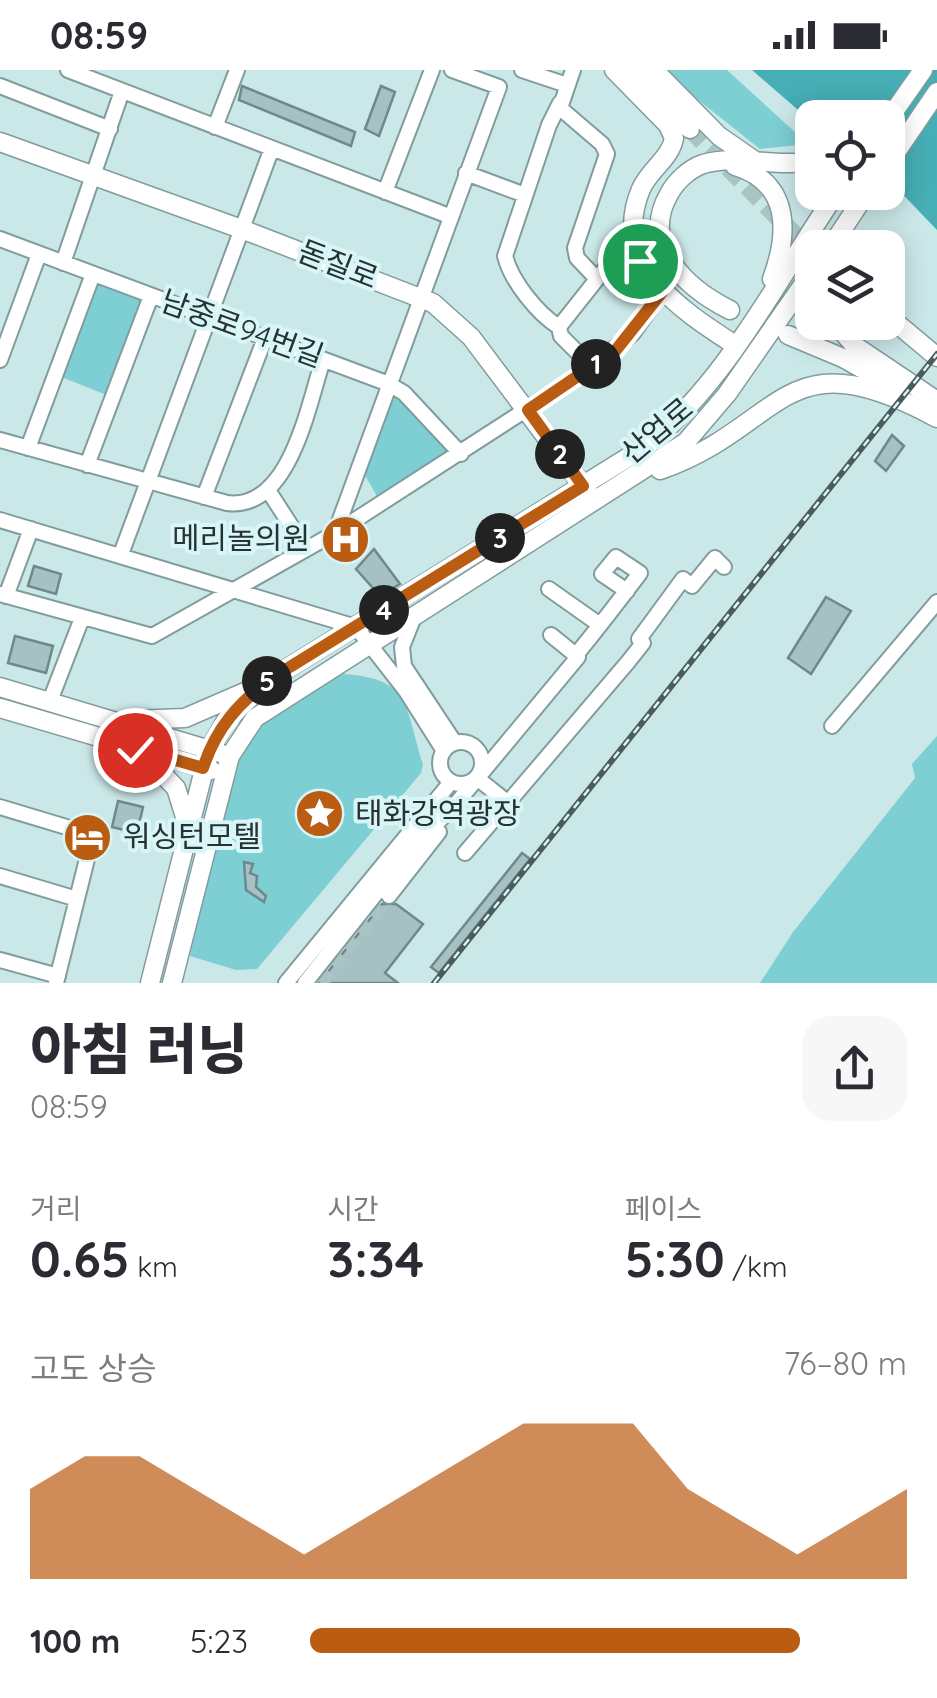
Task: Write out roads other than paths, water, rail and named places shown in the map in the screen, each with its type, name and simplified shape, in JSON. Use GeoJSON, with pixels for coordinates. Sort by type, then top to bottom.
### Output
{"type":"FeatureCollection","features":[{"type":"Feature","properties":{"kind":"main road"},"geometry":{"type":"LineString","coordinates":[[614,70],[668,125],[674,138],[640,192],[634,232],[644,270],[662,292],[735,345]]}},
{"type":"Feature","properties":{"kind":"main road"},"geometry":{"type":"LineString","coordinates":[[634,70],[690,129]]}},
{"type":"Feature","properties":{"kind":"main road"},"geometry":{"type":"LineString","coordinates":[[654,70],[732,148],[760,163]]}},
{"type":"Feature","properties":{"kind":"main road"},"geometry":{"type":"LineString","coordinates":[[902,100],[923,70]]}},
{"type":"Feature","properties":{"kind":"main road"},"geometry":{"type":"LineString","coordinates":[[905,139],[937,92]]}},
{"type":"Feature","properties":{"kind":"main road","name":"돋질로"},"geometry":{"type":"LineString","coordinates":[[0,142],[420,296],[471,336],[594,502]]}},
{"type":"Feature","properties":{"kind":"main road"},"geometry":{"type":"LineString","coordinates":[[730,310],[688,284],[665,252],[660,218],[670,191],[688,172],[715,162],[795,162]]}},
{"type":"Feature","properties":{"kind":"main road"},"geometry":{"type":"LineString","coordinates":[[715,162],[755,174],[780,202],[783,242],[757,312]]}},
{"type":"Feature","properties":{"kind":"main road","name":"산업로"},"geometry":{"type":"LineString","coordinates":[[150,983],[206,759],[227,719],[272,678],[583,486],[672,426],[710,382],[825,210]]}},
{"type":"Feature","properties":{"kind":"main road","name":"산업로"},"geometry":{"type":"LineString","coordinates":[[172,983],[227,765],[244,732],[269,706],[686,442],[707,421],[795,296]]}},
{"type":"Feature","properties":{"kind":"main road"},"geometry":{"type":"LineString","coordinates":[[905,330],[937,356]]}},
{"type":"Feature","properties":{"kind":"main road"},"geometry":{"type":"LineString","coordinates":[[788,335],[868,371],[937,417]]}},
{"type":"Feature","properties":{"kind":"main road"},"geometry":{"type":"LineString","coordinates":[[850,340],[937,400]]}},
{"type":"Feature","properties":{"kind":"main road"},"geometry":{"type":"LineString","coordinates":[[631,480],[684,460],[786,394],[811,384],[837,382],[866,387],[937,417]]}},
{"type":"Feature","properties":{"kind":"main road"},"geometry":{"type":"LineString","coordinates":[[85,712],[143,721],[185,718],[272,678]]}},
{"type":"Feature","properties":{"kind":"main road"},"geometry":{"type":"LineString","coordinates":[[0,687],[85,712],[227,765]]}},
{"type":"Feature","properties":{"kind":"main road"},"geometry":{"type":"LineString","coordinates":[[0,708],[125,745],[206,759]]}},
{"type":"Feature","properties":{"kind":"main road"},"geometry":{"type":"LineString","coordinates":[[125,745],[153,761],[176,788],[185,810],[187,835]]}},
{"type":"Feature","properties":{"kind":"street"},"geometry":{"type":"LineString","coordinates":[[68,70],[449,216]]}},
{"type":"Feature","properties":{"kind":"street"},"geometry":{"type":"LineString","coordinates":[[215,126],[237,70]]}},
{"type":"Feature","properties":{"kind":"street"},"geometry":{"type":"LineString","coordinates":[[385,192],[432,70]]}},
{"type":"Feature","properties":{"kind":"street"},"geometry":{"type":"LineString","coordinates":[[452,70],[499,86]]}},
{"type":"Feature","properties":{"kind":"street"},"geometry":{"type":"LineString","coordinates":[[335,533],[505,70]]}},
{"type":"Feature","properties":{"kind":"street"},"geometry":{"type":"LineString","coordinates":[[522,70],[567,85]]}},
{"type":"Feature","properties":{"kind":"street"},"geometry":{"type":"LineString","coordinates":[[573,70],[524,195],[507,244],[506,261],[548,320],[560,328],[562,336],[592,367]]}},
{"type":"Feature","properties":{"kind":"street"},"geometry":{"type":"LineString","coordinates":[[0,86],[110,128]]}},
{"type":"Feature","properties":{"kind":"street"},"geometry":{"type":"LineString","coordinates":[[63,263],[122,91]]}},
{"type":"Feature","properties":{"kind":"street"},"geometry":{"type":"LineString","coordinates":[[560,103],[563,113],[602,144],[607,154],[575,248],[577,258],[598,279]]}},
{"type":"Feature","properties":{"kind":"street"},"geometry":{"type":"LineString","coordinates":[[121,554],[272,148]]}},
{"type":"Feature","properties":{"kind":"street"},"geometry":{"type":"LineString","coordinates":[[466,173],[524,195]]}},
{"type":"Feature","properties":{"kind":"street"},"geometry":{"type":"LineString","coordinates":[[560,328],[634,232]]}},
{"type":"Feature","properties":{"kind":"street","name":"남중로94번길"},"geometry":{"type":"LineString","coordinates":[[0,239],[389,384],[404,393],[461,454]]}},
{"type":"Feature","properties":{"kind":"street"},"geometry":{"type":"LineString","coordinates":[[0,360],[39,254]]}},
{"type":"Feature","properties":{"kind":"street"},"geometry":{"type":"LineString","coordinates":[[28,448],[93,274]]}},
{"type":"Feature","properties":{"kind":"street"},"geometry":{"type":"LineString","coordinates":[[32,529],[3,595],[152,636],[335,533],[592,367],[633,332],[662,292]]}},
{"type":"Feature","properties":{"kind":"street"},"geometry":{"type":"LineString","coordinates":[[87,465],[151,296]]}},
{"type":"Feature","properties":{"kind":"street"},"geometry":{"type":"LineString","coordinates":[[204,496],[265,338]]}},
{"type":"Feature","properties":{"kind":"street"},"geometry":{"type":"LineString","coordinates":[[0,440],[240,504],[268,490],[283,475],[323,360]]}},
{"type":"Feature","properties":{"kind":"street"},"geometry":{"type":"LineString","coordinates":[[268,490],[306,549]]}},
{"type":"Feature","properties":{"kind":"street"},"geometry":{"type":"LineString","coordinates":[[0,520],[356,626],[450,746]]}},
{"type":"Feature","properties":{"kind":"street"},"geometry":{"type":"LineString","coordinates":[[465,853],[636,653],[643,643],[639,639],[683,579],[692,586],[715,558],[724,567]]}},
{"type":"Feature","properties":{"kind":"street"},"geometry":{"type":"LineString","coordinates":[[549,589],[600,625]]}},
{"type":"Feature","properties":{"kind":"street"},"geometry":{"type":"LineString","coordinates":[[389,896],[455,806],[627,591]]}},
{"type":"Feature","properties":{"kind":"street"},"geometry":{"type":"LineString","coordinates":[[832,726],[937,602]]}},
{"type":"Feature","properties":{"kind":"street"},"geometry":{"type":"LineString","coordinates":[[416,614],[404,636],[404,666],[450,746],[441,771],[450,782],[465,785],[477,778],[483,766],[480,752],[469,743],[450,746]]}},
{"type":"Feature","properties":{"kind":"street"},"geometry":{"type":"LineString","coordinates":[[50,701],[82,618]]}},
{"type":"Feature","properties":{"kind":"street"},"geometry":{"type":"LineString","coordinates":[[551,635],[576,655]]}},
{"type":"Feature","properties":{"kind":"street"},"geometry":{"type":"LineString","coordinates":[[477,778],[508,802]]}},
{"type":"Feature","properties":{"kind":"street"},"geometry":{"type":"LineString","coordinates":[[286,983],[450,782]]}},
{"type":"Feature","properties":{"kind":"street"},"geometry":{"type":"LineString","coordinates":[[0,806],[93,835],[57,979],[0,960]]}},
{"type":"Feature","properties":{"kind":"street"},"geometry":{"type":"LineString","coordinates":[[402,838],[455,806]]}},
{"type":"Feature","properties":{"kind":"street"},"geometry":{"type":"LineString","coordinates":[[306,983],[412,847],[455,806]]}},
{"type":"Feature","properties":{"kind":"street"},"geometry":{"type":"LineString","coordinates":[[0,876],[77,899]]}},
{"type":"Feature","properties":{"kind":"tunnel"},"geometry":{"type":"LineString","coordinates":[[690,129],[795,235]]}},
{"type":"Feature","properties":{"kind":"tunnel"},"geometry":{"type":"LineString","coordinates":[[321,983],[389,896]]}},
{"type":"Feature","properties":{"kind":"railway"},"geometry":{"type":"LineString","coordinates":[[434,983],[937,354]]}},
{"type":"Feature","properties":{"kind":"place","name":"메리놀의원"},"geometry":{"type":"Point","coordinates":[345,539]}},
{"type":"Feature","properties":{"kind":"place","name":"태화강역광장"},"geometry":{"type":"Point","coordinates":[320,814]}},
{"type":"Feature","properties":{"kind":"place","name":"워싱턴모텔"},"geometry":{"type":"Point","coordinates":[88,837]}}]}
